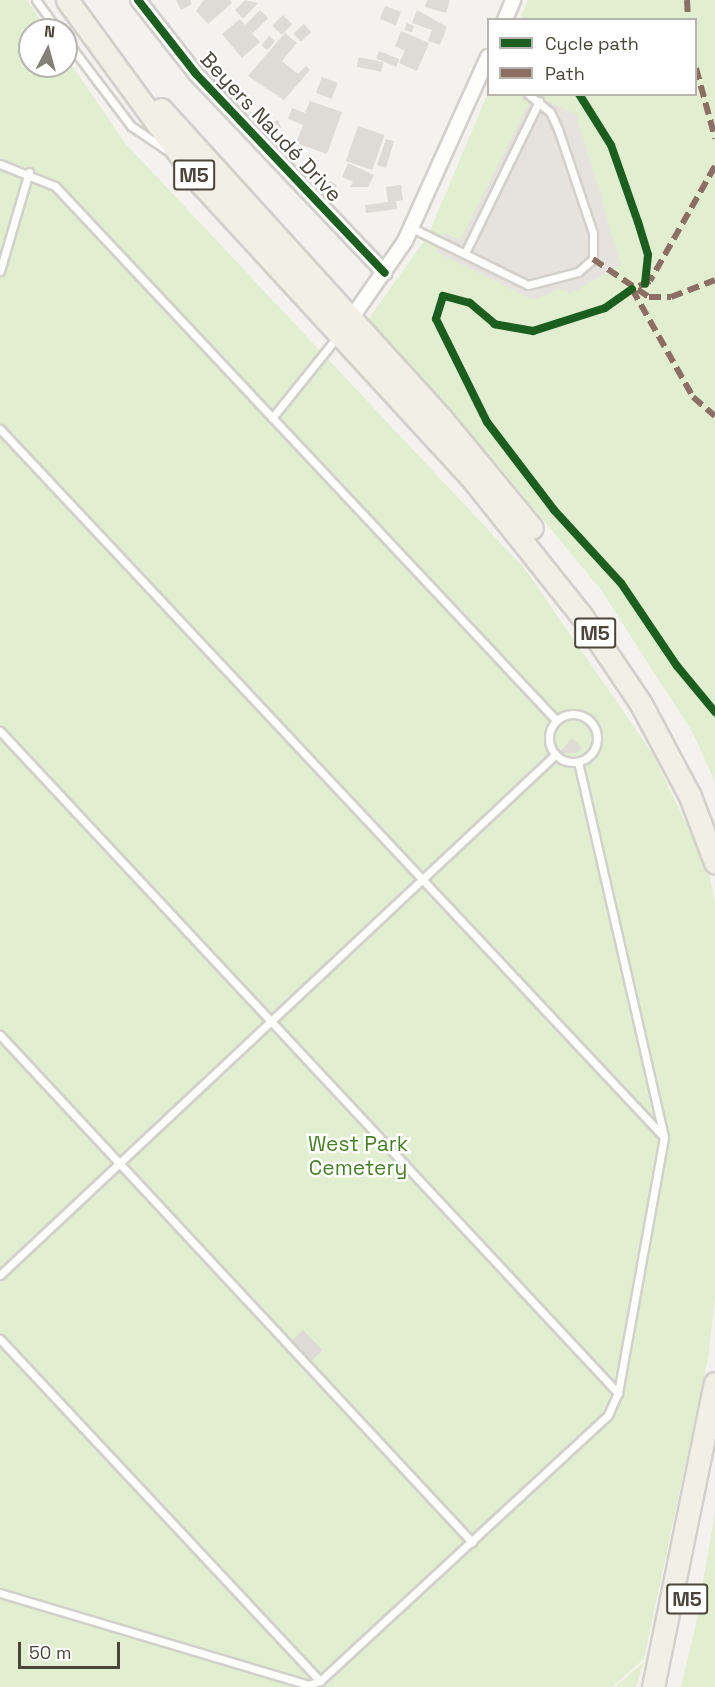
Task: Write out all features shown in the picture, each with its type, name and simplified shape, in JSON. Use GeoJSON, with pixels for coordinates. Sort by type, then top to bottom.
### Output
{"type":"FeatureCollection","features":[{"type":"Feature","properties":{"kind":"main road","name":"M5"},"geometry":{"type":"LineString","coordinates":[[67,0],[181,158],[501,489],[605,626],[669,728],[715,826]]}},
{"type":"Feature","properties":{"kind":"main road","name":"M5"},"geometry":{"type":"LineString","coordinates":[[83,0],[166,116],[470,476],[607,650],[690,796],[715,862]]}},
{"type":"Feature","properties":{"kind":"main road","name":"M5"},"geometry":{"type":"LineString","coordinates":[[653,1687],[715,1383]]}},
{"type":"Feature","properties":{"kind":"main road","name":"M5"},"geometry":{"type":"LineString","coordinates":[[667,1687],[715,1457]]}},
{"type":"Feature","properties":{"kind":"street","name":"Beyers Naudé Drive"},"geometry":{"type":"LineString","coordinates":[[138,0],[196,74],[385,273]]}},
{"type":"Feature","properties":{"kind":"street"},"geometry":{"type":"LineString","coordinates":[[506,18],[513,0]]}},
{"type":"Feature","properties":{"kind":"street"},"geometry":{"type":"LineString","coordinates":[[345,327],[385,273],[412,228],[486,72]]}},
{"type":"Feature","properties":{"kind":"lane"},"geometry":{"type":"LineString","coordinates":[[36,0],[49,18]]}},
{"type":"Feature","properties":{"kind":"lane"},"geometry":{"type":"LineString","coordinates":[[78,56],[131,126],[181,158]]}},
{"type":"Feature","properties":{"kind":"lane"},"geometry":{"type":"LineString","coordinates":[[412,228],[528,285],[562,278],[593,260],[593,232],[581,192],[550,112],[531,96]]}},
{"type":"Feature","properties":{"kind":"lane"},"geometry":{"type":"LineString","coordinates":[[465,253],[539,101]]}},
{"type":"Feature","properties":{"kind":"lane"},"geometry":{"type":"LineString","coordinates":[[0,164],[29,172],[55,186],[556,720]]}},
{"type":"Feature","properties":{"kind":"lane"},"geometry":{"type":"LineString","coordinates":[[0,271],[29,172]]}},
{"type":"Feature","properties":{"kind":"lane"},"geometry":{"type":"LineString","coordinates":[[272,418],[345,327]]}},
{"type":"Feature","properties":{"kind":"lane"},"geometry":{"type":"LineString","coordinates":[[0,429],[420,880],[664,1137]]}},
{"type":"Feature","properties":{"kind":"lane"},"geometry":{"type":"LineString","coordinates":[[555,755],[548,737],[556,720],[574,714],[595,727],[594,751],[578,762]]}},
{"type":"Feature","properties":{"kind":"lane"},"geometry":{"type":"LineString","coordinates":[[0,731],[618,1393]]}},
{"type":"Feature","properties":{"kind":"lane"},"geometry":{"type":"LineString","coordinates":[[0,1275],[555,755]]}},
{"type":"Feature","properties":{"kind":"lane"},"geometry":{"type":"LineString","coordinates":[[555,755],[578,762]]}},
{"type":"Feature","properties":{"kind":"lane"},"geometry":{"type":"LineString","coordinates":[[0,1593],[294,1684],[320,1681],[592,1433],[618,1393],[664,1137],[578,762]]}},
{"type":"Feature","properties":{"kind":"lane"},"geometry":{"type":"LineString","coordinates":[[0,1035],[472,1542]]}},
{"type":"Feature","properties":{"kind":"lane"},"geometry":{"type":"LineString","coordinates":[[0,1339],[320,1681]]}},
{"type":"Feature","properties":{"kind":"green space","name":"West Park Cemetery"},"geometry":{"type":"Polygon","coordinates":[[[0,0],[27,0],[39,18],[18,18],[18,78],[78,78],[78,74],[125,143],[525,569],[652,753],[708,869],[715,903],[715,1297],[708,1358],[644,1659],[612,1687],[0,1687],[0,0]]]}},
{"type":"Feature","properties":{"kind":"green space"},"geometry":{"type":"Polygon","coordinates":[[[528,0],[715,0],[715,782],[693,733],[601,590],[488,453],[360,331],[428,235],[487,95],[697,96],[697,18],[520,18],[528,0]]]}},
{"type":"Feature","properties":{"kind":"green space"},"geometry":{"type":"Polygon","coordinates":[[[715,1513],[715,1687],[681,1687],[694,1633],[715,1513]]]}},
{"type":"Feature","properties":{"kind":"green space"},"geometry":{"type":"Polygon","coordinates":[[[644,1662],[636,1687],[615,1687],[644,1662]]]}},
{"type":"Feature","properties":{"kind":"shaded area"},"geometry":{"type":"Polygon","coordinates":[[[532,96],[576,114],[621,265],[571,293],[558,290],[533,300],[436,252],[445,233],[460,240],[532,96]]]}},
{"type":"Feature","properties":{"kind":"building"},"geometry":{"type":"Polygon","coordinates":[[[176,0],[190,0],[192,4],[181,10],[176,0]]]}},
{"type":"Feature","properties":{"kind":"building"},"geometry":{"type":"Polygon","coordinates":[[[204,0],[230,0],[232,3],[208,24],[196,11],[204,0]]]}},
{"type":"Feature","properties":{"kind":"building"},"geometry":{"type":"Polygon","coordinates":[[[245,0],[258,3],[243,19],[235,10],[245,0]]]}},
{"type":"Feature","properties":{"kind":"building"},"geometry":{"type":"Polygon","coordinates":[[[427,0],[450,0],[446,13],[425,7],[427,0]]]}},
{"type":"Feature","properties":{"kind":"building"},"geometry":{"type":"Polygon","coordinates":[[[385,6],[401,12],[396,25],[380,19],[385,6]]]}},
{"type":"Feature","properties":{"kind":"building"},"geometry":{"type":"Polygon","coordinates":[[[260,10],[268,18],[253,33],[248,29],[260,42],[242,58],[222,34],[240,19],[245,25],[260,10]]]}},
{"type":"Feature","properties":{"kind":"building"},"geometry":{"type":"Polygon","coordinates":[[[417,10],[447,27],[440,45],[428,41],[432,30],[412,23],[417,10]]]}},
{"type":"Feature","properties":{"kind":"building"},"geometry":{"type":"Polygon","coordinates":[[[283,15],[292,24],[282,35],[272,26],[283,15]]]}},
{"type":"Feature","properties":{"kind":"building"},"geometry":{"type":"Polygon","coordinates":[[[407,23],[414,26],[412,33],[404,29],[407,23]]]}},
{"type":"Feature","properties":{"kind":"building"},"geometry":{"type":"Polygon","coordinates":[[[304,24],[311,32],[301,41],[293,33],[304,24]]]}},
{"type":"Feature","properties":{"kind":"building"},"geometry":{"type":"Polygon","coordinates":[[[401,31],[429,43],[417,71],[399,63],[405,51],[395,46],[401,31]]]}},
{"type":"Feature","properties":{"kind":"building"},"geometry":{"type":"Polygon","coordinates":[[[285,33],[297,43],[282,61],[298,74],[306,66],[310,70],[284,100],[248,76],[285,33]]]}},
{"type":"Feature","properties":{"kind":"building"},"geometry":{"type":"Polygon","coordinates":[[[269,36],[275,41],[267,50],[261,45],[269,36]]]}},
{"type":"Feature","properties":{"kind":"building"},"geometry":{"type":"Polygon","coordinates":[[[379,51],[399,59],[396,67],[376,58],[379,51]]]}},
{"type":"Feature","properties":{"kind":"building"},"geometry":{"type":"Polygon","coordinates":[[[359,57],[383,62],[381,72],[357,67],[359,57]]]}},
{"type":"Feature","properties":{"kind":"building"},"geometry":{"type":"Polygon","coordinates":[[[322,77],[338,83],[332,99],[316,93],[322,77]]]}},
{"type":"Feature","properties":{"kind":"building"},"geometry":{"type":"Polygon","coordinates":[[[310,101],[342,112],[327,154],[296,143],[303,125],[288,119],[292,108],[305,113],[310,101]]]}},
{"type":"Feature","properties":{"kind":"building"},"geometry":{"type":"Polygon","coordinates":[[[278,120],[281,128],[274,131],[271,123],[278,120]]]}},
{"type":"Feature","properties":{"kind":"building"},"geometry":{"type":"Polygon","coordinates":[[[358,126],[384,135],[372,170],[346,161],[358,126]]]}},
{"type":"Feature","properties":{"kind":"building"},"geometry":{"type":"Polygon","coordinates":[[[386,139],[394,141],[386,168],[377,165],[386,139]]]}},
{"type":"Feature","properties":{"kind":"building"},"geometry":{"type":"Polygon","coordinates":[[[348,163],[374,175],[368,187],[350,187],[353,182],[342,177],[348,163]]]}},
{"type":"Feature","properties":{"kind":"building"},"geometry":{"type":"Polygon","coordinates":[[[330,181],[337,185],[332,192],[326,188],[330,181]]]}},
{"type":"Feature","properties":{"kind":"building"},"geometry":{"type":"Polygon","coordinates":[[[401,185],[403,200],[396,201],[397,209],[366,213],[365,205],[388,202],[386,187],[401,185]]]}},
{"type":"Feature","properties":{"kind":"building"},"geometry":{"type":"Polygon","coordinates":[[[572,738],[582,748],[576,753],[559,753],[572,738]]]}},
{"type":"Feature","properties":{"kind":"building"},"geometry":{"type":"Polygon","coordinates":[[[303,1330],[322,1350],[311,1361],[291,1341],[303,1330]]]}},
{"type":"Feature","properties":{"kind":"marked path"},"geometry":{"type":"LineString","coordinates":[[687,0],[688,18]]}},
{"type":"Feature","properties":{"kind":"marked path"},"geometry":{"type":"LineString","coordinates":[[697,72],[715,138]]}},
{"type":"Feature","properties":{"kind":"marked path"},"geometry":{"type":"LineString","coordinates":[[715,166],[650,281],[632,289],[693,397],[715,416]]}},
{"type":"Feature","properties":{"kind":"marked path"},"geometry":{"type":"LineString","coordinates":[[593,259],[649,297],[671,297],[715,280]]}},
{"type":"Feature","properties":{"kind":"cycle path"},"geometry":{"type":"LineString","coordinates":[[138,0],[196,74],[385,273]]}},
{"type":"Feature","properties":{"kind":"cycle path"},"geometry":{"type":"LineString","coordinates":[[580,96],[611,145],[638,222],[648,255],[645,284]]}},
{"type":"Feature","properties":{"kind":"cycle path"},"geometry":{"type":"LineString","coordinates":[[632,289],[605,308],[533,331],[495,324],[470,303],[443,296],[436,319],[487,422],[554,510],[621,583],[677,666],[715,712]]}}]}
